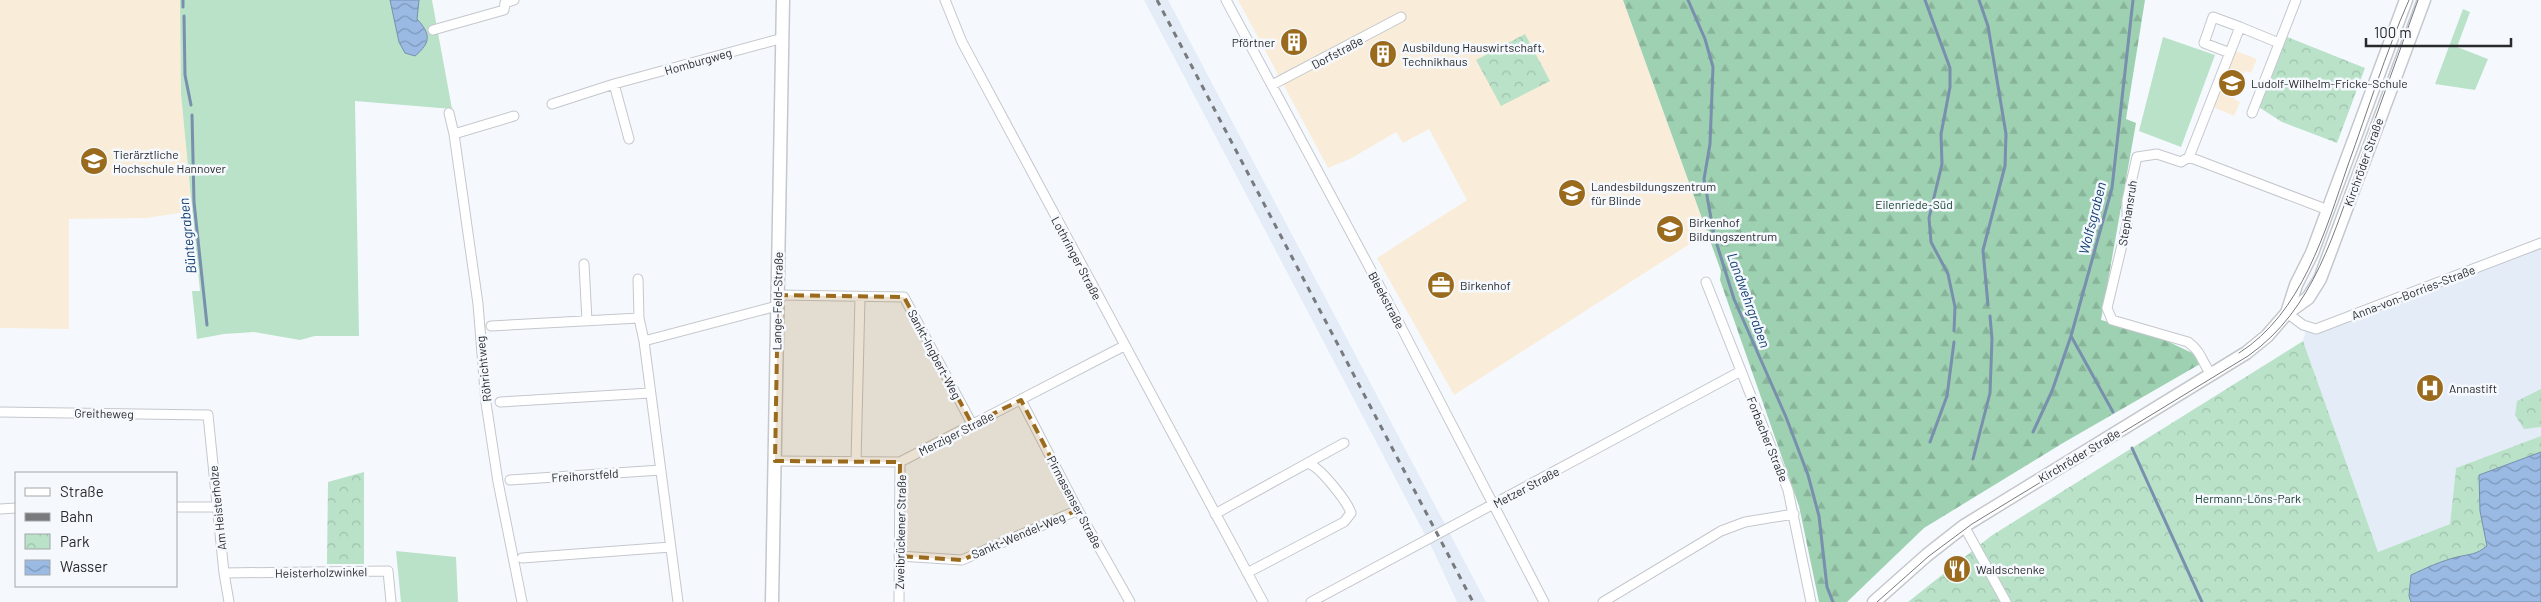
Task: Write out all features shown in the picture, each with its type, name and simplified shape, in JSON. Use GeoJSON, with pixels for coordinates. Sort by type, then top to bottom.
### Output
{"type":"FeatureCollection","features":[{"type":"Feature","properties":{"kind":"main road","name":"Lange-Feld-Straße"},"geometry":{"type":"LineString","coordinates":[[772,602],[782,0]]}},
{"type":"Feature","properties":{"kind":"main road","name":"Kirchröder Straße"},"geometry":{"type":"LineString","coordinates":[[2287,313],[2328,210],[2406,0]]}},
{"type":"Feature","properties":{"kind":"main road","name":"Kirchröder Straße"},"geometry":{"type":"LineString","coordinates":[[1874,602],[1927,555],[1964,526],[2212,375],[2267,336],[2287,313],[2308,298],[2320,279],[2424,0]]}},
{"type":"Feature","properties":{"kind":"street","name":"Lothringer Straße"},"geometry":{"type":"LineString","coordinates":[[945,0],[962,42],[1263,602]]}},
{"type":"Feature","properties":{"kind":"street","name":"Bleekstraße"},"geometry":{"type":"LineString","coordinates":[[1226,0],[1544,602]]}},
{"type":"Feature","properties":{"kind":"street"},"geometry":{"type":"LineString","coordinates":[[2252,113],[2296,0]]}},
{"type":"Feature","properties":{"kind":"street"},"geometry":{"type":"LineString","coordinates":[[432,30],[504,10],[508,1]]}},
{"type":"Feature","properties":{"kind":"street","name":"Dorfstraße"},"geometry":{"type":"LineString","coordinates":[[1272,85],[1401,17]]}},
{"type":"Feature","properties":{"kind":"street"},"geometry":{"type":"LineString","coordinates":[[2230,53],[2204,43],[2213,17],[2279,43]]}},
{"type":"Feature","properties":{"kind":"street"},"geometry":{"type":"LineString","coordinates":[[2189,157],[2240,27]]}},
{"type":"Feature","properties":{"kind":"street","name":"Homburgweg"},"geometry":{"type":"LineString","coordinates":[[552,104],[614,84],[782,38]]}},
{"type":"Feature","properties":{"kind":"street"},"geometry":{"type":"LineString","coordinates":[[614,84],[629,139]]}},
{"type":"Feature","properties":{"kind":"street","name":"Röhrichtweg"},"geometry":{"type":"LineString","coordinates":[[449,113],[454,134],[478,304],[486,403],[498,482],[522,602]]}},
{"type":"Feature","properties":{"kind":"street"},"geometry":{"type":"LineString","coordinates":[[454,134],[514,116]]}},
{"type":"Feature","properties":{"kind":"street","name":"Stephansruh"},"geometry":{"type":"LineString","coordinates":[[2212,375],[2204,365],[2198,349],[2188,342],[2112,320],[2107,308],[2127,224],[2127,200],[2137,157],[2157,154],[2181,162],[2189,157],[2328,210]]}},
{"type":"Feature","properties":{"kind":"street","name":"Anna-von-Borries-Straße"},"geometry":{"type":"LineString","coordinates":[[2287,313],[2303,325],[2316,329],[2541,243]]}},
{"type":"Feature","properties":{"kind":"street"},"geometry":{"type":"LineString","coordinates":[[584,264],[587,321]]}},
{"type":"Feature","properties":{"kind":"street"},"geometry":{"type":"LineString","coordinates":[[638,279],[639,318],[644,341],[678,602]]}},
{"type":"Feature","properties":{"kind":"street","name":"Forbacher Straße"},"geometry":{"type":"LineString","coordinates":[[1706,282],[1788,490],[1812,602]]}},
{"type":"Feature","properties":{"kind":"street"},"geometry":{"type":"LineString","coordinates":[[856,462],[860,297]]}},
{"type":"Feature","properties":{"kind":"street","name":"Sankt-Ingbert-Weg"},"geometry":{"type":"LineString","coordinates":[[778,300],[904,297],[972,424]]}},
{"type":"Feature","properties":{"kind":"street"},"geometry":{"type":"LineString","coordinates":[[644,341],[778,300]]}},
{"type":"Feature","properties":{"kind":"street"},"geometry":{"type":"LineString","coordinates":[[491,326],[639,318]]}},
{"type":"Feature","properties":{"kind":"street","name":"Merziger Straße"},"geometry":{"type":"LineString","coordinates":[[775,461],[900,462],[1124,346]]}},
{"type":"Feature","properties":{"kind":"street","name":"Metzer Straße"},"geometry":{"type":"LineString","coordinates":[[1311,602],[1741,371]]}},
{"type":"Feature","properties":{"kind":"street"},"geometry":{"type":"LineString","coordinates":[[500,402],[650,393]]}},
{"type":"Feature","properties":{"kind":"street","name":"Pirmasenser Straße"},"geometry":{"type":"LineString","coordinates":[[1021,400],[1078,510],[1130,602]]}},
{"type":"Feature","properties":{"kind":"street","name":"Greitheweg"},"geometry":{"type":"LineString","coordinates":[[0,412],[208,415]]}},
{"type":"Feature","properties":{"kind":"street","name":"Am Heisterholze"},"geometry":{"type":"LineString","coordinates":[[208,415],[224,573],[229,602]]}},
{"type":"Feature","properties":{"kind":"street"},"geometry":{"type":"LineString","coordinates":[[1215,514],[1309,464],[1344,442]]}},
{"type":"Feature","properties":{"kind":"street","name":"Zweibrückener Straße"},"geometry":{"type":"LineString","coordinates":[[899,602],[900,462]]}},
{"type":"Feature","properties":{"kind":"street"},"geometry":{"type":"LineString","coordinates":[[1247,573],[1344,522],[1351,513],[1349,507],[1328,480],[1315,465],[1309,464]]}},
{"type":"Feature","properties":{"kind":"street","name":"Freihorstfeld"},"geometry":{"type":"LineString","coordinates":[[510,480],[661,470]]}},
{"type":"Feature","properties":{"kind":"street"},"geometry":{"type":"LineString","coordinates":[[178,507],[217,507]]}},
{"type":"Feature","properties":{"kind":"street"},"geometry":{"type":"LineString","coordinates":[[0,509],[15,508]]}},
{"type":"Feature","properties":{"kind":"street","name":"Sankt-Wendel-Weg"},"geometry":{"type":"LineString","coordinates":[[899,556],[962,560],[1078,510]]}},
{"type":"Feature","properties":{"kind":"street"},"geometry":{"type":"LineString","coordinates":[[1603,602],[1721,531],[1745,522],[1794,514]]}},
{"type":"Feature","properties":{"kind":"street"},"geometry":{"type":"LineString","coordinates":[[1964,526],[2006,602]]}},
{"type":"Feature","properties":{"kind":"street"},"geometry":{"type":"LineString","coordinates":[[522,558],[671,547]]}},
{"type":"Feature","properties":{"kind":"street","name":"Heisterholzwinkel"},"geometry":{"type":"LineString","coordinates":[[224,573],[388,571],[391,602]]}},
{"type":"Feature","properties":{"kind":"highlighted area"},"geometry":{"type":"Polygon","coordinates":[[[778,295],[904,297],[972,424],[1021,400],[1078,510],[962,560],[899,556],[900,462],[775,461],[778,295]]]}},
{"type":"Feature","properties":{"kind":"shaded area","name":"Tierärztliche Hochschule Hannover"},"geometry":{"type":"Polygon","coordinates":[[[0,0],[180,0],[181,94],[192,211],[147,218],[69,219],[69,329],[0,328],[0,0]]]}},
{"type":"Feature","properties":{"kind":"shaded area"},"geometry":{"type":"Polygon","coordinates":[[[1144,0],[1168,0],[1486,602],[1457,602],[1433,550],[1144,0]]]}},
{"type":"Feature","properties":{"kind":"shaded area","name":"Landesbildungszentrum für Blinde"},"geometry":{"type":"Polygon","coordinates":[[[1238,0],[1623,0],[1707,233],[1454,395],[1377,258],[1467,200],[1429,129],[1403,143],[1396,132],[1352,158],[1328,168],[1238,0]]]}},
{"type":"Feature","properties":{"kind":"shaded area","name":"Ludolf-Wilhelm-Fricke-Schule"},"geometry":{"type":"Polygon","coordinates":[[[2236,51],[2257,59],[2251,73],[2245,71],[2240,82],[2243,84],[2242,88],[2238,88],[2234,99],[2240,102],[2234,116],[2213,107],[2236,51]]]}},
{"type":"Feature","properties":{"kind":"shaded area","name":"Annastift"},"geometry":{"type":"Polygon","coordinates":[[[2541,243],[2541,436],[2456,468],[2450,524],[2378,552],[2303,341],[2307,327],[2316,329],[2541,243]]]}},
{"type":"Feature","properties":{"kind":"green space"},"geometry":{"type":"Polygon","coordinates":[[[180,0],[432,0],[452,109],[355,101],[359,336],[315,336],[300,340],[254,332],[224,334],[197,339],[192,291],[200,291],[181,94],[180,0]]]}},
{"type":"Feature","properties":{"kind":"green space","name":"Eilenriede-Süd"},"geometry":{"type":"Polygon","coordinates":[[[1623,0],[2145,0],[2126,119],[2136,123],[2101,320],[2150,333],[2207,360],[2063,443],[1924,528],[1847,602],[1819,602],[1799,506],[1720,280],[1721,271],[1623,0]]]}},
{"type":"Feature","properties":{"kind":"green space"},"geometry":{"type":"Polygon","coordinates":[[[2463,9],[2470,12],[2457,47],[2488,59],[2475,90],[2435,84],[2463,9]]]}},
{"type":"Feature","properties":{"kind":"green space"},"geometry":{"type":"Polygon","coordinates":[[[1525,34],[1550,81],[1501,106],[1476,60],[1525,34]]]}},
{"type":"Feature","properties":{"kind":"green space"},"geometry":{"type":"Polygon","coordinates":[[[2285,36],[2365,68],[2337,143],[2282,122],[2257,106],[2285,36]]]}},
{"type":"Feature","properties":{"kind":"green space"},"geometry":{"type":"Polygon","coordinates":[[[2163,37],[2215,55],[2181,147],[2139,131],[2163,37]]]}},
{"type":"Feature","properties":{"kind":"green space","name":"Hermann-Löns-Park"},"geometry":{"type":"Polygon","coordinates":[[[2303,341],[2378,552],[2450,524],[2456,468],[2541,436],[2541,602],[1908,602],[1991,536],[2303,341]]]}},
{"type":"Feature","properties":{"kind":"green space"},"geometry":{"type":"Polygon","coordinates":[[[2541,389],[2541,427],[2524,429],[2515,415],[2517,401],[2541,389]]]}},
{"type":"Feature","properties":{"kind":"green space"},"geometry":{"type":"Polygon","coordinates":[[[364,472],[364,564],[327,564],[328,482],[364,472]]]}},
{"type":"Feature","properties":{"kind":"green space"},"geometry":{"type":"Polygon","coordinates":[[[396,551],[456,557],[458,602],[401,602],[396,551]]]}},
{"type":"Feature","properties":{"kind":"water"},"geometry":{"type":"Polygon","coordinates":[[[390,0],[419,0],[417,19],[427,33],[427,42],[415,56],[405,53],[399,42],[390,0]]]}},
{"type":"Feature","properties":{"kind":"water"},"geometry":{"type":"Polygon","coordinates":[[[2541,452],[2541,602],[2411,602],[2409,596],[2411,575],[2445,561],[2476,553],[2487,546],[2480,511],[2479,475],[2541,452]]]}},
{"type":"Feature","properties":{"kind":"waterway","name":"Büntegraben"},"geometry":{"type":"LineString","coordinates":[[183,0],[183,7]]}},
{"type":"Feature","properties":{"kind":"waterway","name":"Landwehrgraben"},"geometry":{"type":"LineString","coordinates":[[1688,0],[1705,39],[1713,67],[1710,144],[1704,179],[1714,235],[1734,299],[1786,417],[1808,475],[1819,516],[1827,587],[1833,602]]}},
{"type":"Feature","properties":{"kind":"waterway"},"geometry":{"type":"LineString","coordinates":[[1925,0],[1950,68],[1950,87],[1941,134],[1942,164],[1929,218],[1931,242],[1948,274],[1955,307],[1954,331]]}},
{"type":"Feature","properties":{"kind":"waterway"},"geometry":{"type":"LineString","coordinates":[[1979,0],[1988,26],[2006,134],[2005,166],[1983,250],[1988,305]]}},
{"type":"Feature","properties":{"kind":"waterway","name":"Wolfsgraben"},"geometry":{"type":"LineString","coordinates":[[2033,432],[2052,391],[2071,336],[2112,188],[2133,0]]}},
{"type":"Feature","properties":{"kind":"waterway","name":"Büntegraben"},"geometry":{"type":"LineString","coordinates":[[184,16],[185,75],[191,105]]}},
{"type":"Feature","properties":{"kind":"waterway","name":"Büntegraben"},"geometry":{"type":"LineString","coordinates":[[192,115],[194,202],[207,325]]}},
{"type":"Feature","properties":{"kind":"waterway"},"geometry":{"type":"LineString","coordinates":[[1973,459],[1990,393],[1992,339],[1990,316]]}},
{"type":"Feature","properties":{"kind":"waterway"},"geometry":{"type":"LineString","coordinates":[[2071,336],[2113,412]]}},
{"type":"Feature","properties":{"kind":"waterway"},"geometry":{"type":"LineString","coordinates":[[1930,442],[1947,396],[1954,342]]}},
{"type":"Feature","properties":{"kind":"waterway"},"geometry":{"type":"LineString","coordinates":[[2132,448],[2202,602]]}},
{"type":"Feature","properties":{"kind":"tram line"},"geometry":{"type":"LineString","coordinates":[[2239,353],[2261,336],[2279,316],[2295,294],[2308,269],[2330,217],[2384,61],[2409,0]]}},
{"type":"Feature","properties":{"kind":"tram line"},"geometry":{"type":"LineString","coordinates":[[1877,602],[1929,556],[1972,524],[2248,356],[2271,337],[2290,316],[2320,267],[2331,240],[2418,0]]}},
{"type":"Feature","properties":{"kind":"railway"},"geometry":{"type":"LineString","coordinates":[[1157,0],[1473,602]]}},
{"type":"Feature","properties":{"kind":"place","name":"Pförtner"},"geometry":{"type":"Point","coordinates":[1294,42]}},
{"type":"Feature","properties":{"kind":"place","name":"Ausbildung Hauswirtschaft, Technikhaus"},"geometry":{"type":"Point","coordinates":[1383,54]}},
{"type":"Feature","properties":{"kind":"place","name":"Ludolf-Wilhelm-Fricke-Schule"},"geometry":{"type":"Point","coordinates":[2232,83]}},
{"type":"Feature","properties":{"kind":"place","name":"Tierärztliche Hochschule Hannover"},"geometry":{"type":"Point","coordinates":[94,161]}},
{"type":"Feature","properties":{"kind":"place","name":"Landesbildungszentrum für Blinde"},"geometry":{"type":"Point","coordinates":[1572,193]}},
{"type":"Feature","properties":{"kind":"place","name":"Birkenhof Bildungszentrum"},"geometry":{"type":"Point","coordinates":[1670,229]}},
{"type":"Feature","properties":{"kind":"place","name":"Birkenhof"},"geometry":{"type":"Point","coordinates":[1441,285]}},
{"type":"Feature","properties":{"kind":"place","name":"Annastift"},"geometry":{"type":"Point","coordinates":[2430,388]}},
{"type":"Feature","properties":{"kind":"place","name":"Waldschenke"},"geometry":{"type":"Point","coordinates":[1957,569]}}]}
